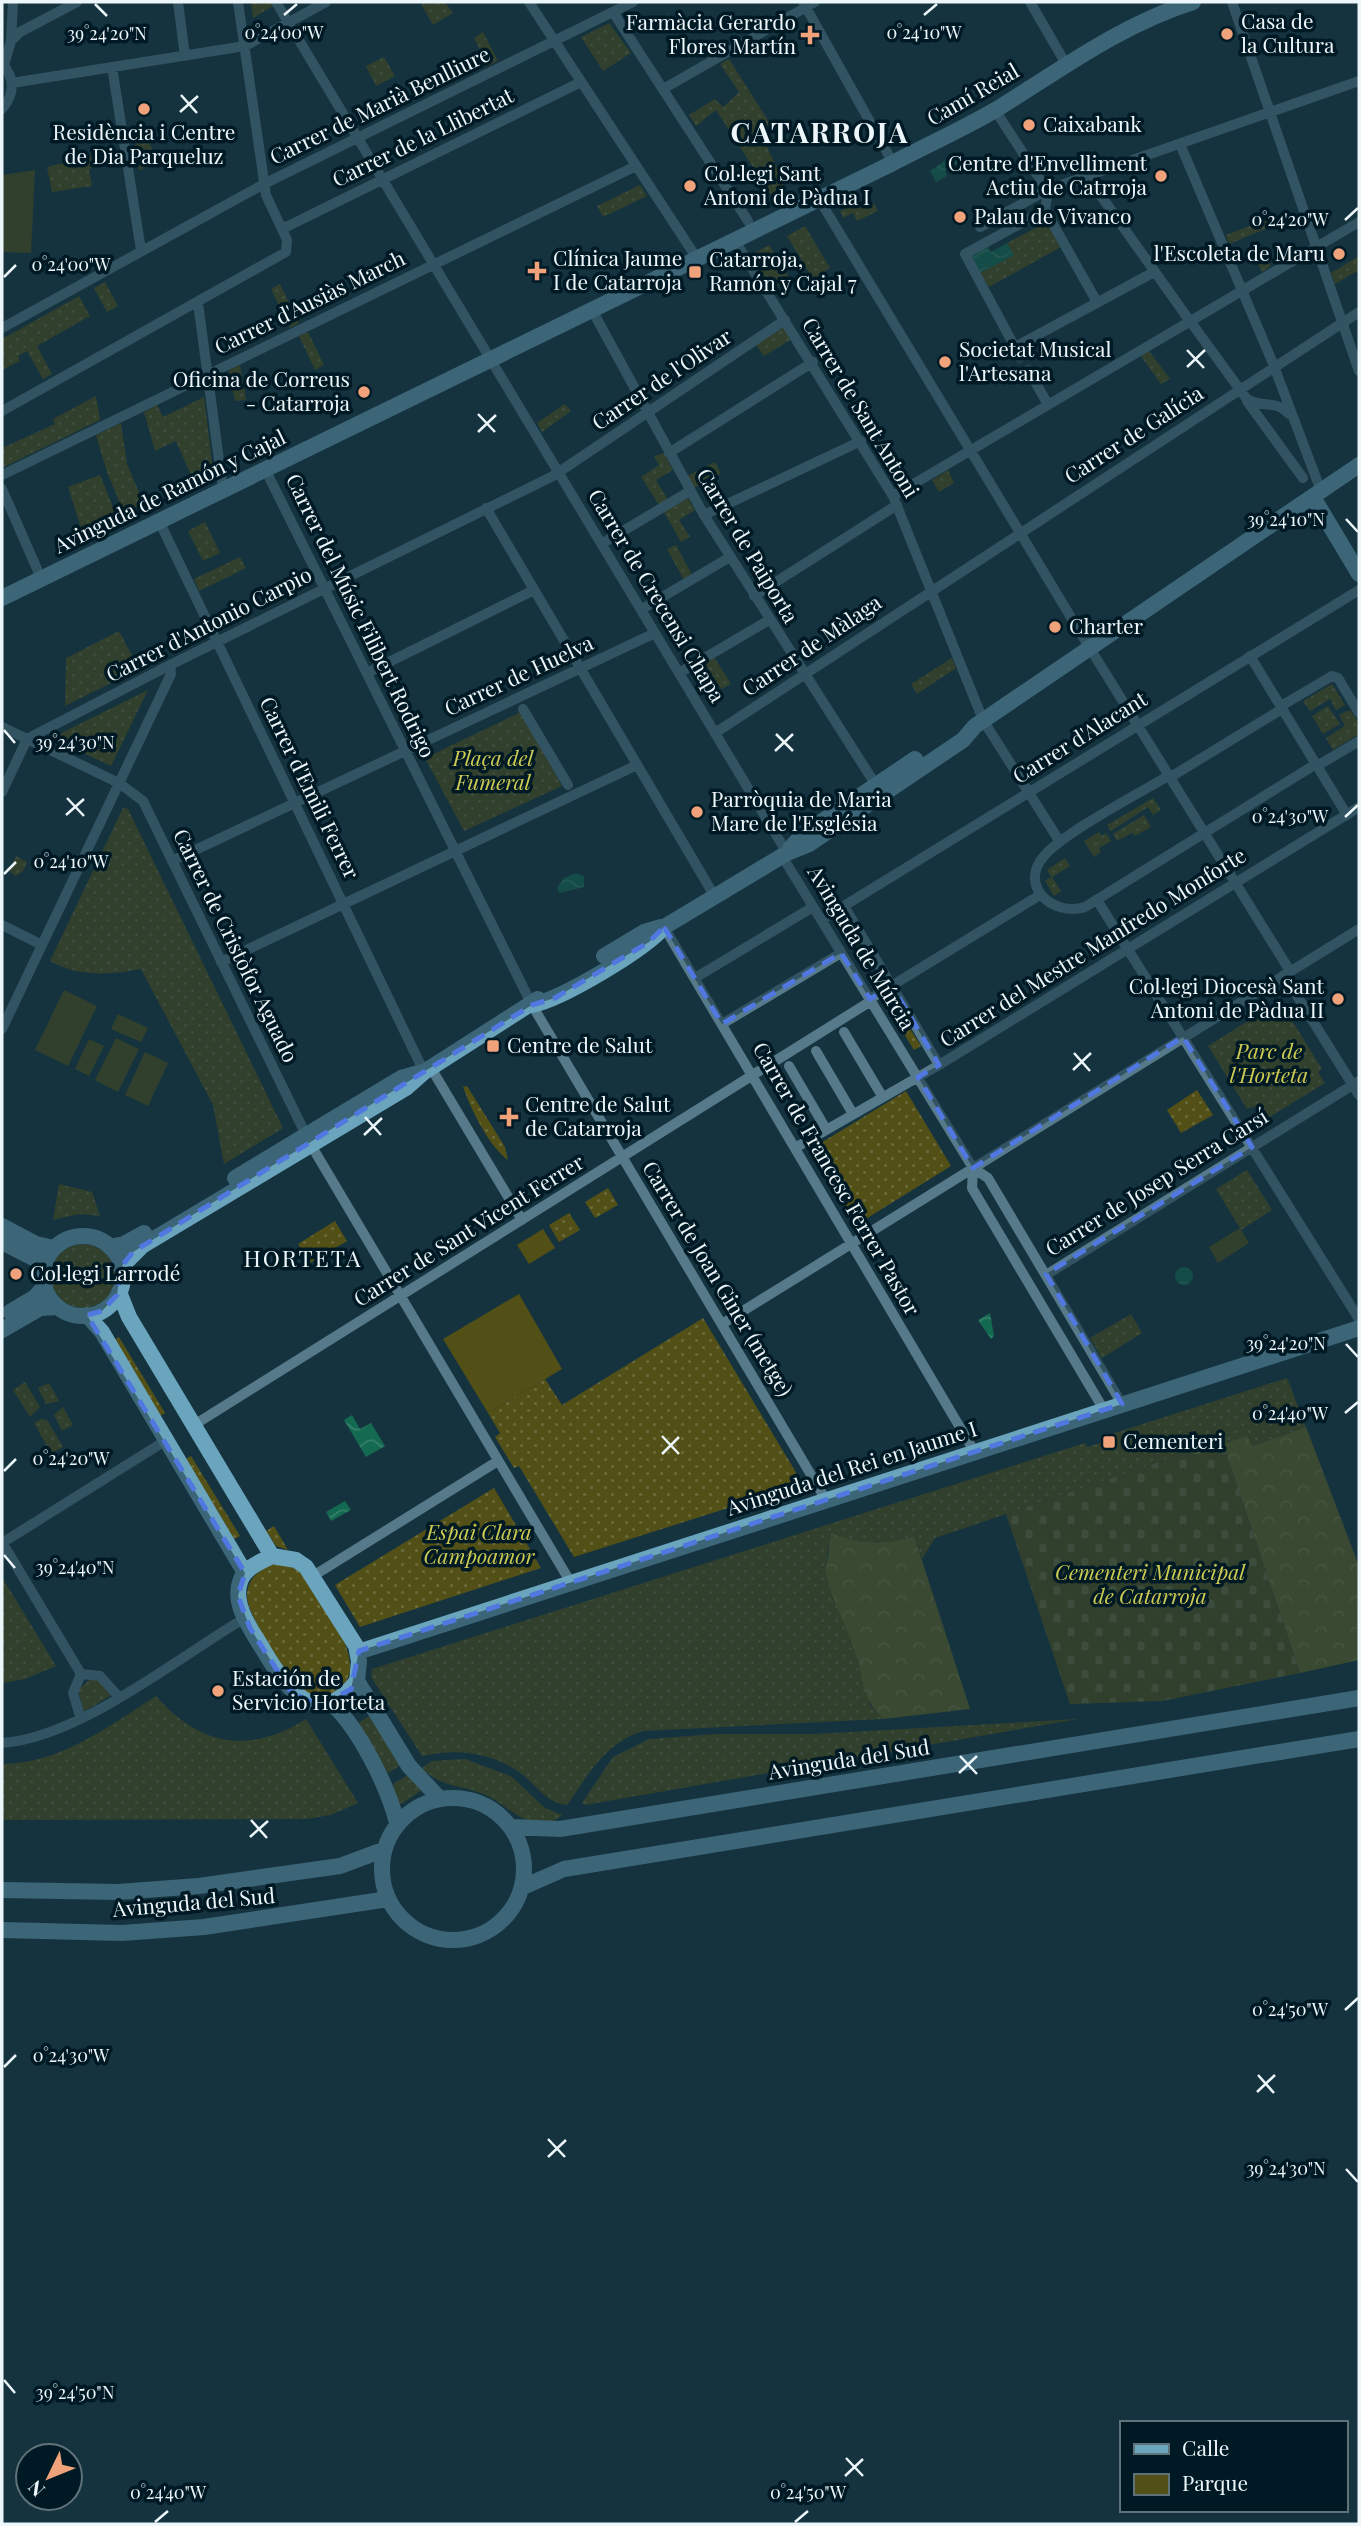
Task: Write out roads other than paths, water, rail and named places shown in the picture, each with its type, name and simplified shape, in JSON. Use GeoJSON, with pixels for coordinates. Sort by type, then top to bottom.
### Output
{"type":"FeatureCollection","features":[{"type":"Feature","properties":{"kind":"street"},"geometry":{"type":"LineString","coordinates":[[2,109],[9,100],[12,83],[3,64],[11,41],[13,2]]}},
{"type":"Feature","properties":{"kind":"street"},"geometry":{"type":"LineString","coordinates":[[11,41],[32,26],[77,2]]}},
{"type":"Feature","properties":{"kind":"street"},"geometry":{"type":"LineString","coordinates":[[177,2],[185,56]]}},
{"type":"Feature","properties":{"kind":"street"},"geometry":{"type":"LineString","coordinates":[[2,411],[283,255],[288,249],[264,184],[238,2]]}},
{"type":"Feature","properties":{"kind":"street","name":"Carrer de Crecensi Chapa"},"geometry":{"type":"LineString","coordinates":[[276,2],[432,265],[603,543],[785,854]]}},
{"type":"Feature","properties":{"kind":"street"},"geometry":{"type":"LineString","coordinates":[[12,83],[245,47],[326,2]]}},
{"type":"Feature","properties":{"kind":"street"},"geometry":{"type":"LineString","coordinates":[[529,2],[698,260]]}},
{"type":"Feature","properties":{"kind":"street","name":"Carrer de Marià Benlliure"},"geometry":{"type":"LineString","coordinates":[[2,328],[264,184],[633,2]]}},
{"type":"Feature","properties":{"kind":"street"},"geometry":{"type":"LineString","coordinates":[[1030,2],[1066,64]]}},
{"type":"Feature","properties":{"kind":"street","name":"Camí Reial"},"geometry":{"type":"LineString","coordinates":[[735,241],[995,110],[1066,64],[1142,22],[1193,2]]}},
{"type":"Feature","properties":{"kind":"street"},"geometry":{"type":"LineString","coordinates":[[1232,2],[1359,371]]}},
{"type":"Feature","properties":{"kind":"street"},"geometry":{"type":"LineString","coordinates":[[663,89],[808,4],[892,163]]}},
{"type":"Feature","properties":{"kind":"street"},"geometry":{"type":"LineString","coordinates":[[613,12],[748,221]]}},
{"type":"Feature","properties":{"kind":"street"},"geometry":{"type":"LineString","coordinates":[[13,19],[32,26]]}},
{"type":"Feature","properties":{"kind":"street"},"geometry":{"type":"LineString","coordinates":[[112,67],[141,250]]}},
{"type":"Feature","properties":{"kind":"street"},"geometry":{"type":"LineString","coordinates":[[979,227],[1047,194],[1088,178],[1359,81]]}},
{"type":"Feature","properties":{"kind":"street","name":"Carrer de la Llibertat"},"geometry":{"type":"LineString","coordinates":[[282,229],[581,82]]}},
{"type":"Feature","properties":{"kind":"street"},"geometry":{"type":"LineString","coordinates":[[995,110],[1047,194],[1045,210],[1097,302]]}},
{"type":"Feature","properties":{"kind":"street"},"geometry":{"type":"LineString","coordinates":[[1180,144],[1274,366],[1317,494],[1359,574]]}},
{"type":"Feature","properties":{"kind":"street","name":"Carrer d'Ausiàs March"},"geometry":{"type":"LineString","coordinates":[[2,475],[636,166]]}},
{"type":"Feature","properties":{"kind":"street"},"geometry":{"type":"LineString","coordinates":[[1088,178],[1239,390],[1250,401],[1276,404],[1290,415]]}},
{"type":"Feature","properties":{"kind":"street"},"geometry":{"type":"LineString","coordinates":[[819,199],[1019,533],[1356,1083],[1359,1095]]}},
{"type":"Feature","properties":{"kind":"street"},"geometry":{"type":"LineString","coordinates":[[1045,210],[965,254],[1017,350],[1097,302],[1154,272]]}},
{"type":"Feature","properties":{"kind":"street"},"geometry":{"type":"LineString","coordinates":[[754,596],[970,451],[1189,319],[1359,222]]}},
{"type":"Feature","properties":{"kind":"street","name":"Avinguda de Ramón y Cajal"},"geometry":{"type":"LineString","coordinates":[[2,598],[735,241]]}},
{"type":"Feature","properties":{"kind":"street","name":"Carrer de Sant Antoni"},"geometry":{"type":"LineString","coordinates":[[735,241],[813,362],[895,500],[979,723],[1029,792],[1060,842]]}},
{"type":"Feature","properties":{"kind":"street"},"geometry":{"type":"LineString","coordinates":[[198,303],[223,490]]}},
{"type":"Feature","properties":{"kind":"street","name":"Carrer de Paiporta"},"geometry":{"type":"LineString","coordinates":[[592,310],[704,515],[879,790]]}},
{"type":"Feature","properties":{"kind":"street","name":"Carrer de Galícia"},"geometry":{"type":"LineString","coordinates":[[930,591],[1359,312]]}},
{"type":"Feature","properties":{"kind":"street","name":"Carrer de l'Olivar"},"geometry":{"type":"LineString","coordinates":[[560,472],[785,320]]}},
{"type":"Feature","properties":{"kind":"street"},"geometry":{"type":"LineString","coordinates":[[669,453],[813,362]]}},
{"type":"Feature","properties":{"kind":"street"},"geometry":{"type":"LineString","coordinates":[[1033,378],[1046,401]]}},
{"type":"Feature","properties":{"kind":"street"},"geometry":{"type":"LineString","coordinates":[[1247,401],[1303,478]]}},
{"type":"Feature","properties":{"kind":"street"},"geometry":{"type":"LineString","coordinates":[[704,515],[861,441]]}},
{"type":"Feature","properties":{"kind":"street"},"geometry":{"type":"LineString","coordinates":[[110,1247],[137,1238],[308,1140],[406,1088],[427,1070],[532,1005],[551,988],[644,932],[664,927],[785,854],[802,835],[879,790],[956,732],[979,723],[1359,465]]}},
{"type":"Feature","properties":{"kind":"street","name":"Carrer del Músic Filibert Rodrigo"},"geometry":{"type":"LineString","coordinates":[[265,469],[532,1005]]}},
{"type":"Feature","properties":{"kind":"street","name":"Carrer d'Antonio Carpio"},"geometry":{"type":"LineString","coordinates":[[27,739],[170,664],[560,472]]}},
{"type":"Feature","properties":{"kind":"street"},"geometry":{"type":"LineString","coordinates":[[2,489],[41,578]]}},
{"type":"Feature","properties":{"kind":"street"},"geometry":{"type":"LineString","coordinates":[[603,543],[690,491]]}},
{"type":"Feature","properties":{"kind":"street"},"geometry":{"type":"LineString","coordinates":[[486,508],[715,897]]}},
{"type":"Feature","properties":{"kind":"street","name":"Carrer d'Emili Ferrer"},"geometry":{"type":"LineString","coordinates":[[159,521],[344,906],[427,1070],[522,1220]]}},
{"type":"Feature","properties":{"kind":"street"},"geometry":{"type":"LineString","coordinates":[[642,609],[730,557]]}},
{"type":"Feature","properties":{"kind":"street"},"geometry":{"type":"LineString","coordinates":[[367,673],[534,590]]}},
{"type":"Feature","properties":{"kind":"street","name":"Carrer d'Alacant"},"geometry":{"type":"LineString","coordinates":[[821,919],[1359,590]]}},
{"type":"Feature","properties":{"kind":"street","name":"Carrer de Màlaga"},"geometry":{"type":"LineString","coordinates":[[715,733],[930,591]]}},
{"type":"Feature","properties":{"kind":"street"},"geometry":{"type":"LineString","coordinates":[[679,673],[769,620]]}},
{"type":"Feature","properties":{"kind":"street","name":"Carrer de Huelva"},"geometry":{"type":"LineString","coordinates":[[172,861],[655,633]]}},
{"type":"Feature","properties":{"kind":"street"},"geometry":{"type":"LineString","coordinates":[[1250,656],[1347,815]]}},
{"type":"Feature","properties":{"kind":"street"},"geometry":{"type":"LineString","coordinates":[[2,1029],[37,957],[40,944],[171,674],[170,664]]}},
{"type":"Feature","properties":{"kind":"street"},"geometry":{"type":"LineString","coordinates":[[1359,713],[1338,678],[1332,676],[1060,842],[1044,856],[1036,869],[1035,882],[1040,895],[1050,905],[1063,910],[1075,910],[1097,900],[1203,833],[1359,741]]}},
{"type":"Feature","properties":{"kind":"street"},"geometry":{"type":"LineString","coordinates":[[523,709],[568,785]]}},
{"type":"Feature","properties":{"kind":"street","name":"Carrer de Cristòfor Aguado"},"geometry":{"type":"LineString","coordinates":[[2,727],[119,783],[143,802],[308,1140],[571,1583]]}},
{"type":"Feature","properties":{"kind":"street"},"geometry":{"type":"LineString","coordinates":[[2,792],[27,739]]}},
{"type":"Feature","properties":{"kind":"street"},"geometry":{"type":"LineString","coordinates":[[221,962],[637,765]]}},
{"type":"Feature","properties":{"kind":"street","name":"Carrer del Mestre Manfredo Monforte"},"geometry":{"type":"LineString","coordinates":[[795,1148],[939,1065],[1359,807]]}},
{"type":"Feature","properties":{"kind":"street","name":"Avinguda de Múrcia"},"geometry":{"type":"LineString","coordinates":[[785,854],[841,953],[973,1168],[988,1178],[1122,1404]]}},
{"type":"Feature","properties":{"kind":"street","name":"Carrer de Sant Vicent Ferrer"},"geometry":{"type":"LineString","coordinates":[[194,1425],[1040,895]]}},
{"type":"Feature","properties":{"kind":"street"},"geometry":{"type":"LineString","coordinates":[[1097,900],[1359,1319]]}},
{"type":"Feature","properties":{"kind":"street"},"geometry":{"type":"LineString","coordinates":[[695,978],[813,906]]}},
{"type":"Feature","properties":{"kind":"street","name":"Avinguda de Múrcia"},"geometry":{"type":"LineString","coordinates":[[844,906],[939,1065]]}},
{"type":"Feature","properties":{"kind":"street"},"geometry":{"type":"LineString","coordinates":[[2,925],[40,944]]}},
{"type":"Feature","properties":{"kind":"street","name":"Carrer de Francesc Ferrer Pastor"},"geometry":{"type":"LineString","coordinates":[[664,927],[974,1451]]}},
{"type":"Feature","properties":{"kind":"street"},"geometry":{"type":"LineString","coordinates":[[722,1324],[1359,929]]}},
{"type":"Feature","properties":{"kind":"street"},"geometry":{"type":"LineString","coordinates":[[722,1024],[841,953]]}},
{"type":"Feature","properties":{"kind":"street","name":"Carrer de Joan Giner (metge)"},"geometry":{"type":"LineString","coordinates":[[532,1005],[826,1500]]}},
{"type":"Feature","properties":{"kind":"street"},"geometry":{"type":"LineString","coordinates":[[844,1032],[882,1096]]}},
{"type":"Feature","properties":{"kind":"street"},"geometry":{"type":"LineString","coordinates":[[816,1051],[853,1114]]}},
{"type":"Feature","properties":{"kind":"street"},"geometry":{"type":"LineString","coordinates":[[789,1066],[826,1129]]}},
{"type":"Feature","properties":{"kind":"street","name":"Carrer de Josep Serra Carsí"},"geometry":{"type":"LineString","coordinates":[[1046,1275],[1356,1083]]}},
{"type":"Feature","properties":{"kind":"street"},"geometry":{"type":"LineString","coordinates":[[121,1267],[142,1246],[308,1140]]}},
{"type":"Feature","properties":{"kind":"street","name":"Avinguda de Múrcia"},"geometry":{"type":"LineString","coordinates":[[973,1168],[972,1188],[1104,1410]]}},
{"type":"Feature","properties":{"kind":"street"},"geometry":{"type":"LineString","coordinates":[[2,1227],[36,1244],[54,1248]]}},
{"type":"Feature","properties":{"kind":"street"},"geometry":{"type":"LineString","coordinates":[[119,1292],[102,1311],[87,1315],[68,1313],[58,1307],[44,1287],[44,1268],[54,1248],[64,1240],[82,1236],[100,1240],[110,1247],[121,1267],[119,1292],[129,1317],[272,1556]]}},
{"type":"Feature","properties":{"kind":"street"},"geometry":{"type":"LineString","coordinates":[[2,1242],[35,1259],[44,1268]]}},
{"type":"Feature","properties":{"kind":"street"},"geometry":{"type":"LineString","coordinates":[[2,1317],[35,1297],[44,1287]]}},
{"type":"Feature","properties":{"kind":"street"},"geometry":{"type":"LineString","coordinates":[[2,1330],[40,1308],[58,1307]]}},
{"type":"Feature","properties":{"kind":"street"},"geometry":{"type":"LineString","coordinates":[[87,1315],[102,1332],[245,1573]]}},
{"type":"Feature","properties":{"kind":"street","name":"Avinguda del Rei en Jaume I"},"geometry":{"type":"LineString","coordinates":[[358,1652],[1359,1328]]}},
{"type":"Feature","properties":{"kind":"street"},"geometry":{"type":"LineString","coordinates":[[81,1674],[2,1542],[165,1441]]}},
{"type":"Feature","properties":{"kind":"street"},"geometry":{"type":"LineString","coordinates":[[313,1576],[498,1461]]}},
{"type":"Feature","properties":{"kind":"street"},"geometry":{"type":"LineString","coordinates":[[356,1681],[343,1695],[329,1701],[311,1702],[291,1692],[245,1618],[239,1596],[239,1583],[245,1573],[272,1556],[296,1560],[313,1576],[358,1652],[356,1681],[409,1766],[439,1798]]}},
{"type":"Feature","properties":{"kind":"street"},"geometry":{"type":"LineString","coordinates":[[2,1743],[51,1734],[81,1719],[245,1618]]}},
{"type":"Feature","properties":{"kind":"street"},"geometry":{"type":"LineString","coordinates":[[81,1674],[100,1676],[118,1696]]}},
{"type":"Feature","properties":{"kind":"street"},"geometry":{"type":"LineString","coordinates":[[81,1674],[73,1693],[81,1719]]}},
{"type":"Feature","properties":{"kind":"street","name":"Avinguda del Sud"},"geometry":{"type":"LineString","coordinates":[[511,1827],[560,1829],[1359,1698]]}},
{"type":"Feature","properties":{"kind":"street"},"geometry":{"type":"LineString","coordinates":[[329,1701],[340,1712],[383,1780],[397,1823]]}},
{"type":"Feature","properties":{"kind":"street"},"geometry":{"type":"LineString","coordinates":[[523,1887],[564,1869],[1359,1739]]}},
{"type":"Feature","properties":{"kind":"street"},"geometry":{"type":"LineString","coordinates":[[459,1797],[479,1802],[497,1812],[511,1827],[523,1856],[523,1887],[513,1909],[496,1926],[474,1937],[450,1941],[431,1937],[399,1916],[388,1899],[381,1875],[383,1850],[397,1823],[416,1807],[439,1798],[459,1797]]}},
{"type":"Feature","properties":{"kind":"street","name":"Avinguda del Sud"},"geometry":{"type":"LineString","coordinates":[[2,1890],[118,1892],[199,1886],[340,1866],[383,1850]]}},
{"type":"Feature","properties":{"kind":"street","name":"Avinguda del Sud"},"geometry":{"type":"LineString","coordinates":[[2,1930],[122,1933],[204,1927],[388,1899]]}},
{"type":"Feature","properties":{"kind":"water"},"geometry":{"type":"Polygon","coordinates":[[[953,155],[958,163],[945,170],[947,176],[936,182],[930,171],[953,155]]]}},
{"type":"Feature","properties":{"kind":"water"},"geometry":{"type":"Polygon","coordinates":[[[1007,243],[1014,255],[980,273],[971,255],[987,246],[991,252],[1007,243]]]}},
{"type":"Feature","properties":{"kind":"water"},"geometry":{"type":"Polygon","coordinates":[[[576,873],[584,876],[584,887],[559,893],[557,888],[564,878],[576,873]]]}},
{"type":"Feature","properties":{"kind":"water"},"geometry":{"type":"Polygon","coordinates":[[[1184,1267],[1190,1270],[1193,1276],[1190,1282],[1184,1285],[1178,1282],[1175,1276],[1178,1270],[1184,1267]]]}},
{"type":"Feature","properties":{"kind":"water"},"geometry":{"type":"Polygon","coordinates":[[[990,1313],[994,1336],[991,1339],[978,1320],[990,1313]]]}},
{"type":"Feature","properties":{"kind":"water"},"geometry":{"type":"Polygon","coordinates":[[[352,1415],[360,1429],[371,1423],[385,1446],[366,1457],[344,1420],[352,1415]]]}},
{"type":"Feature","properties":{"kind":"water"},"geometry":{"type":"Polygon","coordinates":[[[345,1501],[351,1510],[331,1521],[326,1512],[345,1501]]]}},
{"type":"Feature","properties":{"kind":"tunnel"},"geometry":{"type":"LineString","coordinates":[[1018,353],[1033,378]]}},
{"type":"Feature","properties":{"kind":"place","name":"Casa de la Cultura"},"geometry":{"type":"Point","coordinates":[1227,34]}},
{"type":"Feature","properties":{"kind":"place","name":"Farmàcia Gerardo Flores Martín"},"geometry":{"type":"Point","coordinates":[810,35]}},
{"type":"Feature","properties":{"kind":"place","name":"Residència i Centre de Dia Parqueluz"},"geometry":{"type":"Point","coordinates":[144,109]}},
{"type":"Feature","properties":{"kind":"place","name":"Caixabank"},"geometry":{"type":"Point","coordinates":[1029,125]}},
{"type":"Feature","properties":{"kind":"place","name":"Centre d'Envelliment Actiu de Catrroja"},"geometry":{"type":"Point","coordinates":[1161,176]}},
{"type":"Feature","properties":{"kind":"place","name":"Col·legi Sant Antoni de Pàdua I"},"geometry":{"type":"Point","coordinates":[690,186]}},
{"type":"Feature","properties":{"kind":"place","name":"Palau de Vivanco"},"geometry":{"type":"Point","coordinates":[960,217]}},
{"type":"Feature","properties":{"kind":"place","name":"l'Escoleta de Maru"},"geometry":{"type":"Point","coordinates":[1339,254]}},
{"type":"Feature","properties":{"kind":"place","name":"Clínica Jaume I de Catarroja"},"geometry":{"type":"Point","coordinates":[537,271]}},
{"type":"Feature","properties":{"kind":"place","name":"Catarroja, Ramón y Cajal 7"},"geometry":{"type":"Point","coordinates":[695,272]}},
{"type":"Feature","properties":{"kind":"place","name":"Societat Musical l'Artesana"},"geometry":{"type":"Point","coordinates":[945,362]}},
{"type":"Feature","properties":{"kind":"place","name":"Oficina de Correus - Catarroja"},"geometry":{"type":"Point","coordinates":[364,392]}},
{"type":"Feature","properties":{"kind":"place","name":"Charter"},"geometry":{"type":"Point","coordinates":[1055,627]}},
{"type":"Feature","properties":{"kind":"place","name":"Parròquia de Maria Mare de l'Església"},"geometry":{"type":"Point","coordinates":[697,812]}},
{"type":"Feature","properties":{"kind":"place","name":"Col·legi Diocesà Sant Antoni de Pàdua II"},"geometry":{"type":"Point","coordinates":[1338,999]}},
{"type":"Feature","properties":{"kind":"place","name":"Centre de Salut"},"geometry":{"type":"Point","coordinates":[493,1046]}},
{"type":"Feature","properties":{"kind":"place","name":"Centre de Salut de Catarroja"},"geometry":{"type":"Point","coordinates":[509,1117]}},
{"type":"Feature","properties":{"kind":"place","name":"Col·legi Larrodé"},"geometry":{"type":"Point","coordinates":[16,1274]}},
{"type":"Feature","properties":{"kind":"place","name":"Cementeri"},"geometry":{"type":"Point","coordinates":[1109,1442]}},
{"type":"Feature","properties":{"kind":"place","name":"Estación de Servicio Horteta"},"geometry":{"type":"Point","coordinates":[218,1691]}},
{"type":"Feature","properties":{"kind":"district","name":"CATARROJA"},"geometry":{"type":"Point","coordinates":[820,133]}},
{"type":"Feature","properties":{"kind":"district","name":"HORTETA"},"geometry":{"type":"Point","coordinates":[303,1259]}},
{"type":"Feature","properties":{"kind":"park label","name":"Plaça del Fumeral"},"geometry":{"type":"Point","coordinates":[493,771]}},
{"type":"Feature","properties":{"kind":"park label","name":"Parc de l'Horteta"},"geometry":{"type":"Point","coordinates":[1269,1064]}},
{"type":"Feature","properties":{"kind":"park label","name":"Espai Clara Campoamor"},"geometry":{"type":"Point","coordinates":[479,1545]}},
{"type":"Feature","properties":{"kind":"park label","name":"Cementeri Municipal de Catarroja"},"geometry":{"type":"Point","coordinates":[1150,1585]}}]}
